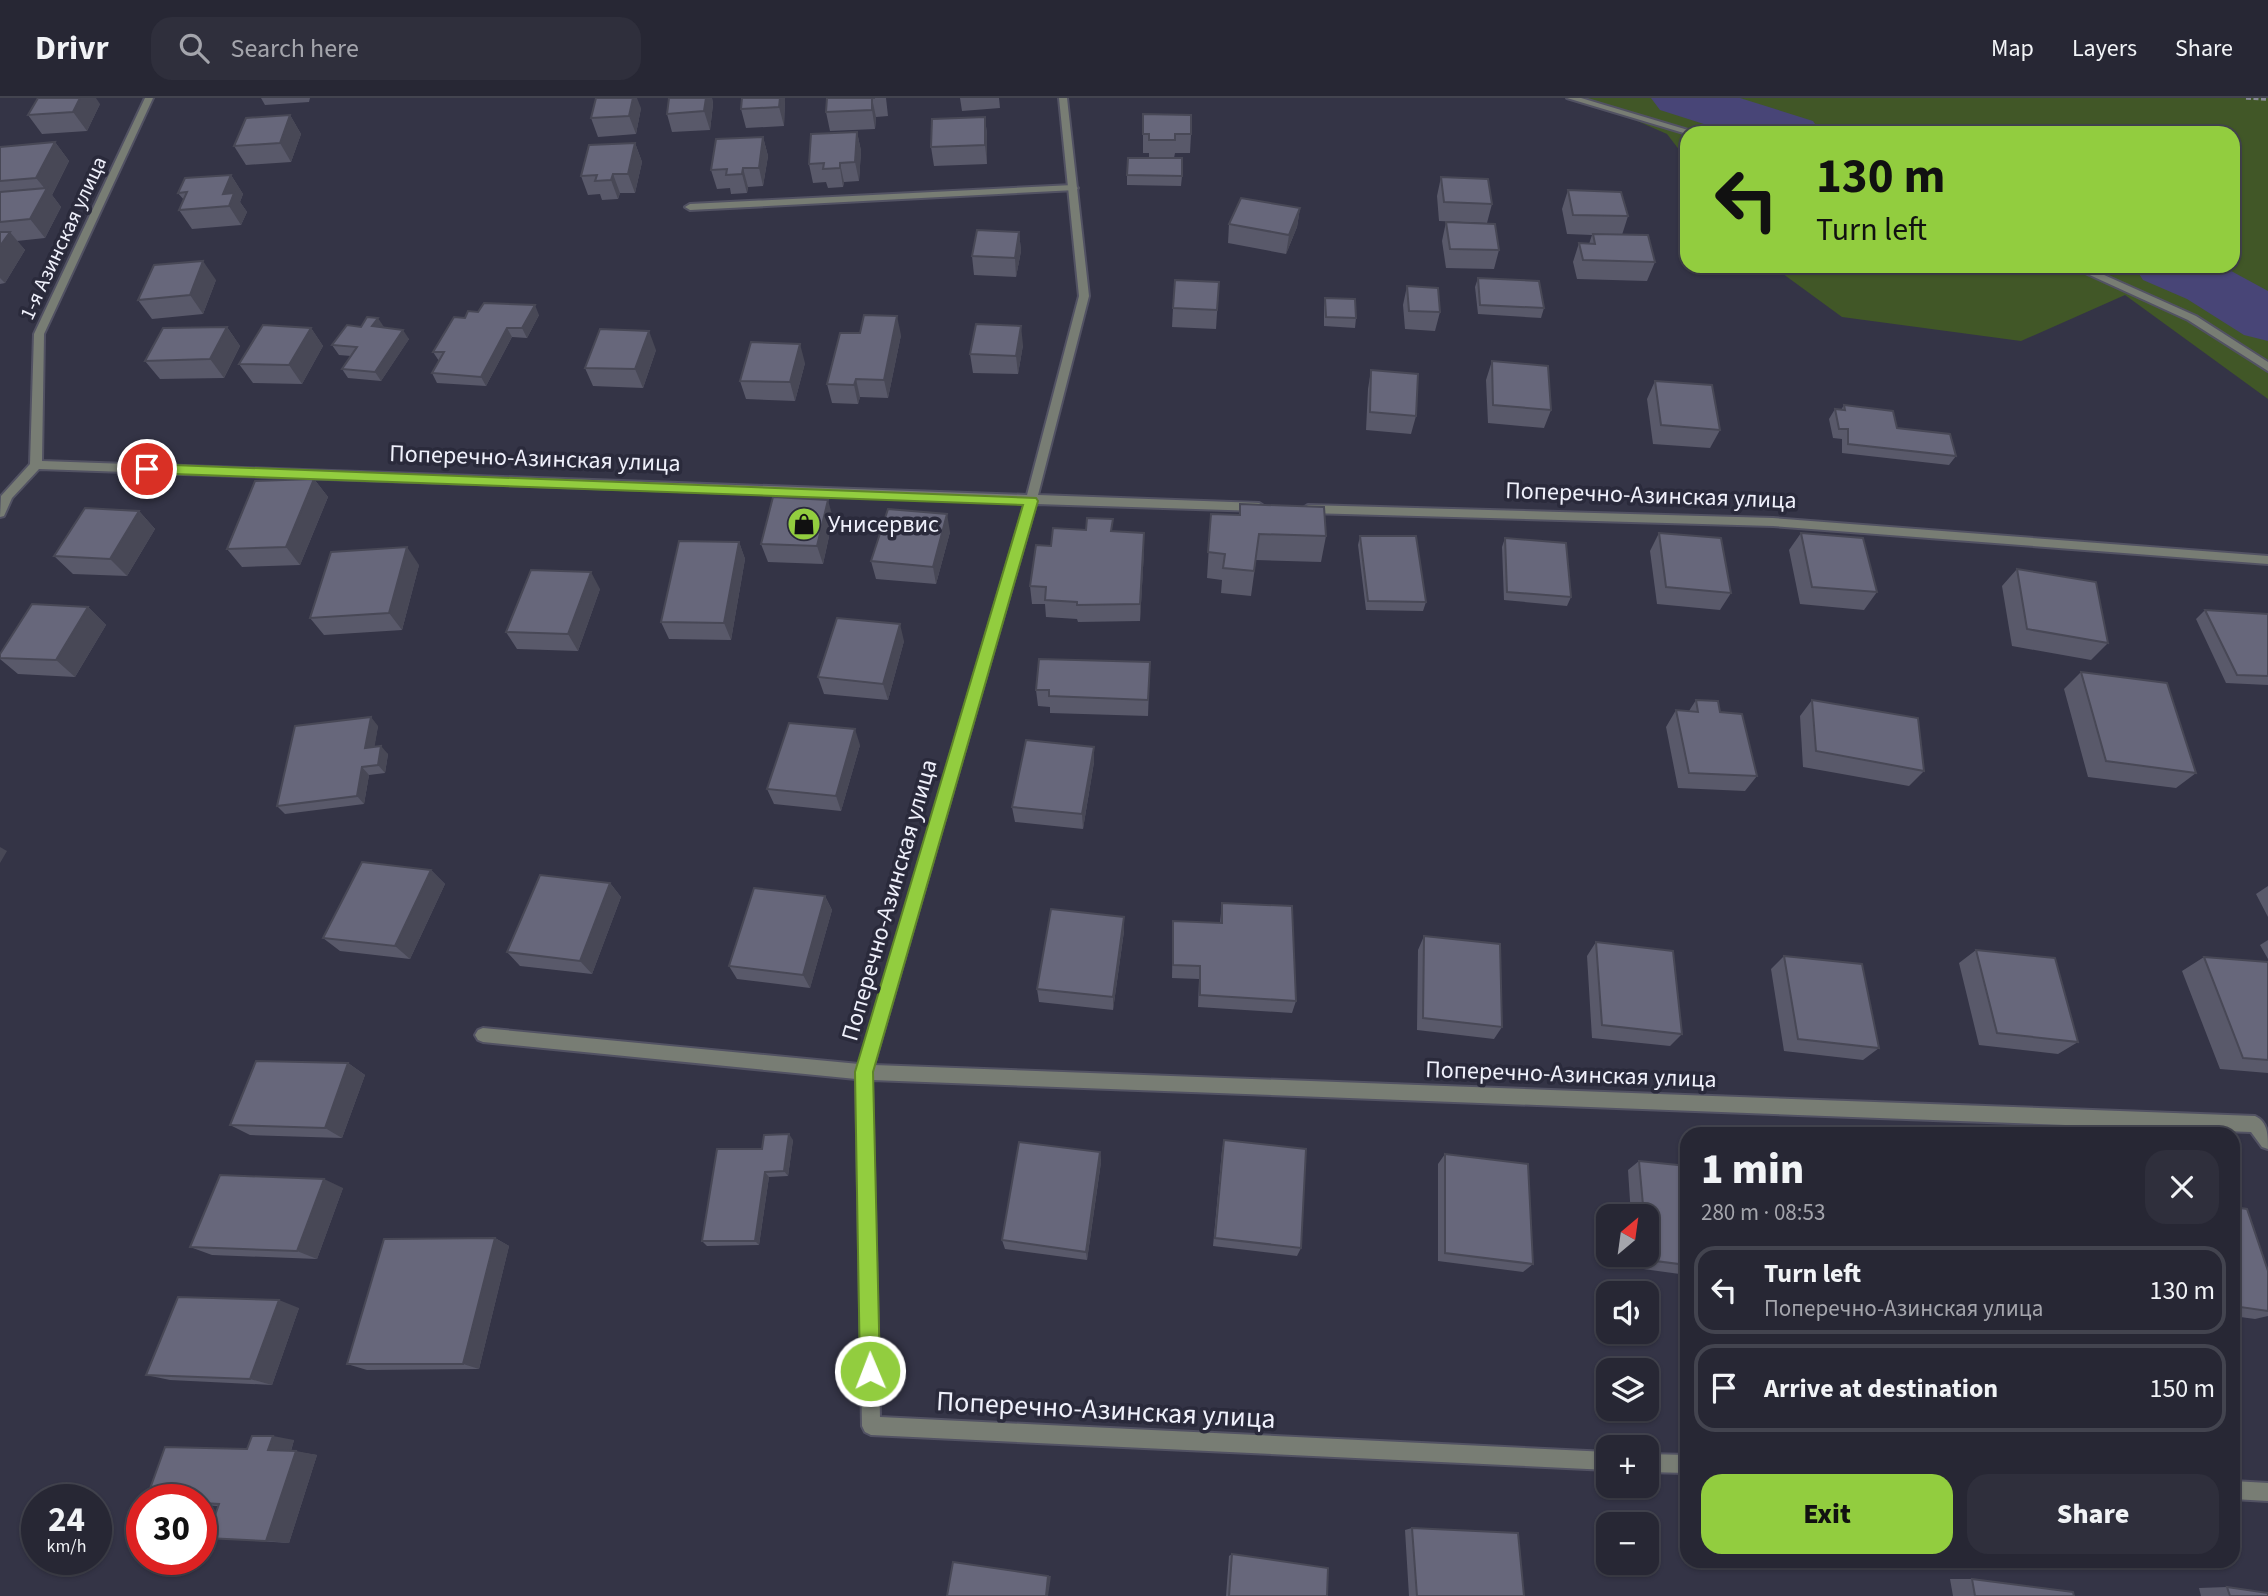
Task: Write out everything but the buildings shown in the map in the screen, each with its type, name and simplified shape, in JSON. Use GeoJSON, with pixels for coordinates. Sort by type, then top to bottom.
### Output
{"type":"FeatureCollection","features":[{"type":"Feature","properties":{"kind":"street","name":"1-я Азинская улица"},"geometry":{"type":"LineString","coordinates":[[36,465],[39,334],[149,98]]}},
{"type":"Feature","properties":{"kind":"street"},"geometry":{"type":"LineString","coordinates":[[1031,501],[1084,296],[1063,98]]}},
{"type":"Feature","properties":{"kind":"street"},"geometry":{"type":"LineString","coordinates":[[1571,98],[1680,129]]}},
{"type":"Feature","properties":{"kind":"street"},"geometry":{"type":"LineString","coordinates":[[690,207],[1073,188]]}},
{"type":"Feature","properties":{"kind":"street"},"geometry":{"type":"LineString","coordinates":[[2091,273],[2192,318],[2268,367]]}},
{"type":"Feature","properties":{"kind":"street","name":"Поперечно-Азинская улица"},"geometry":{"type":"LineString","coordinates":[[36,465],[1269,508]]}},
{"type":"Feature","properties":{"kind":"street"},"geometry":{"type":"LineString","coordinates":[[0,513],[7,496],[36,465]]}},
{"type":"Feature","properties":{"kind":"street","name":"Поперечно-Азинская улица"},"geometry":{"type":"LineString","coordinates":[[1031,501],[864,1072],[871,1426],[1596,1460]]}},
{"type":"Feature","properties":{"kind":"street","name":"Поперечно-Азинская улица"},"geometry":{"type":"LineString","coordinates":[[1297,508],[1773,522],[2268,560]]}},
{"type":"Feature","properties":{"kind":"street","name":"Поперечно-Азинская улица"},"geometry":{"type":"LineString","coordinates":[[483,1035],[864,1072],[2256,1124],[2268,1141]]}},
{"type":"Feature","properties":{"kind":"street"},"geometry":{"type":"LineString","coordinates":[[1659,1464],[1680,1465]]}},
{"type":"Feature","properties":{"kind":"street"},"geometry":{"type":"LineString","coordinates":[[2240,1490],[2268,1492]]}},
{"type":"Feature","properties":{"kind":"path"},"geometry":{"type":"LineString","coordinates":[[2246,98],[2268,99]]}},
{"type":"Feature","properties":{"kind":"green space"},"geometry":{"type":"Polygon","coordinates":[[[1585,98],[2268,98],[2268,399],[2125,295],[2021,341],[1842,317],[1782,273],[2240,273],[2240,126],[1680,126],[1680,151],[1667,134],[1585,98]]]}},
{"type":"Feature","properties":{"kind":"waterway"},"geometry":{"type":"LineString","coordinates":[[1680,98],[1770,126]]}},
{"type":"Feature","properties":{"kind":"waterway"},"geometry":{"type":"LineString","coordinates":[[2182,273],[2210,285],[2268,320]]}},
{"type":"Feature","properties":{"kind":"place","name":"Унисервис"},"geometry":{"type":"Point","coordinates":[804,524]}},
{"type":"Feature","properties":{"kind":"route"},"geometry":{"type":"LineString","coordinates":[[147,469],[1031,501],[864,1072],[870,1371]]}}]}
